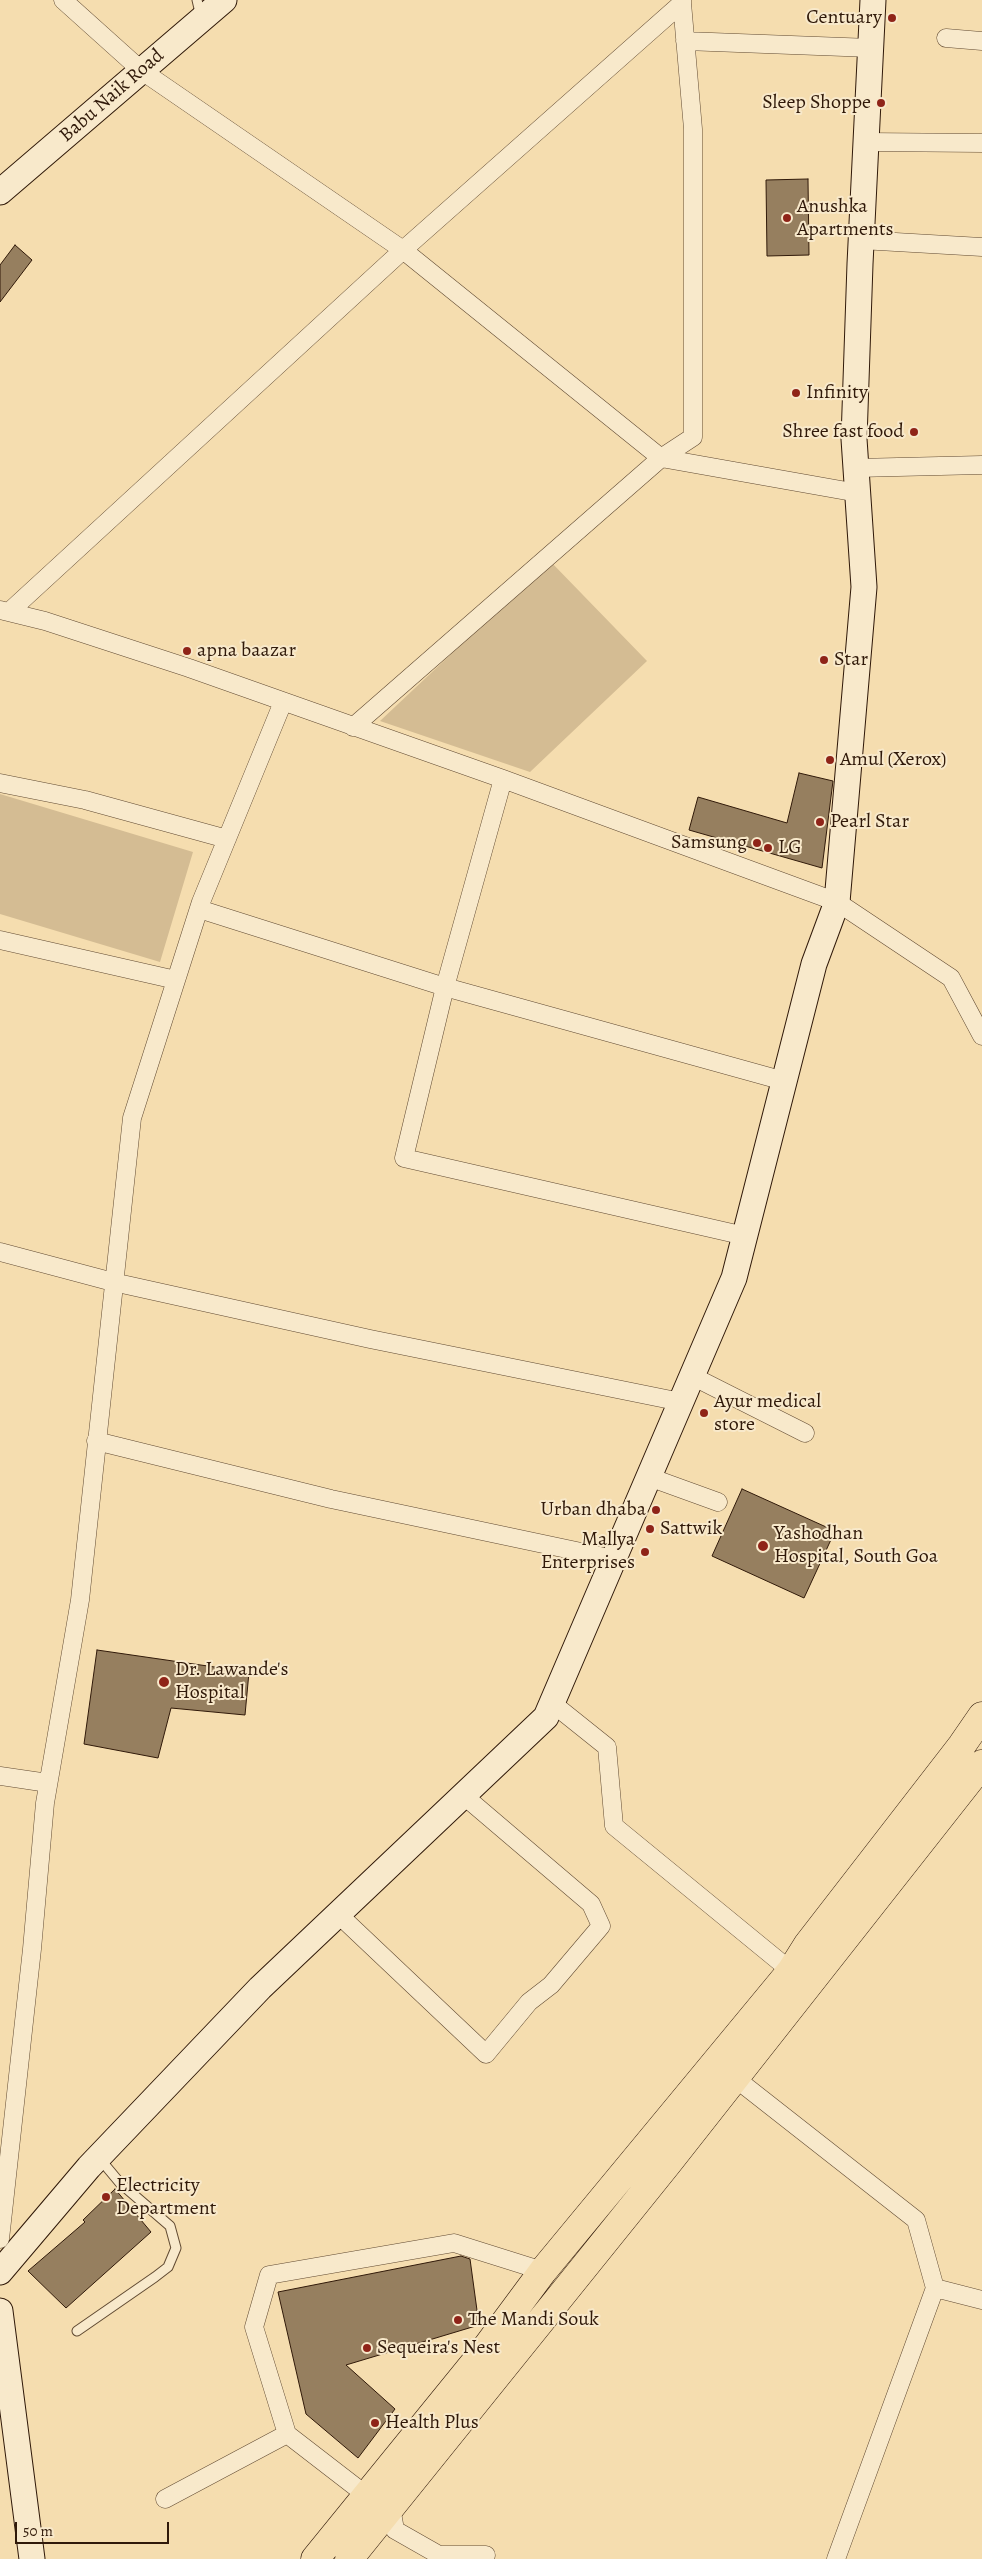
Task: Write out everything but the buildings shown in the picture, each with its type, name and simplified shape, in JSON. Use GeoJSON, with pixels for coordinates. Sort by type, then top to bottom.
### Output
{"type":"FeatureCollection","features":[{"type":"Feature","properties":{"kind":"main road"},"geometry":{"type":"LineString","coordinates":[[315,2559],[480,2356],[543,2271],[791,1970],[808,1944],[962,1745],[982,1716]]}},
{"type":"Feature","properties":{"kind":"main road"},"geometry":{"type":"LineString","coordinates":[[349,2559],[735,2078],[982,1764]]}},
{"type":"Feature","properties":{"kind":"street"},"geometry":{"type":"LineString","coordinates":[[63,0],[142,70],[403,250],[661,458],[858,493]]}},
{"type":"Feature","properties":{"kind":"street","name":"Babu Naik Road"},"geometry":{"type":"LineString","coordinates":[[0,192],[142,70],[199,10],[224,0]]}},
{"type":"Feature","properties":{"kind":"street"},"geometry":{"type":"LineString","coordinates":[[0,2272],[98,2157],[260,1988],[546,1717],[734,1278],[814,964],[837,902],[864,587],[854,439],[861,240],[873,0]]}},
{"type":"Feature","properties":{"kind":"street"},"geometry":{"type":"LineString","coordinates":[[353,727],[661,458],[693,436],[693,129],[682,2]]}},
{"type":"Feature","properties":{"kind":"street"},"geometry":{"type":"LineString","coordinates":[[4,611],[403,250],[682,2]]}},
{"type":"Feature","properties":{"kind":"street"},"geometry":{"type":"LineString","coordinates":[[946,38],[982,41]]}},
{"type":"Feature","properties":{"kind":"street"},"geometry":{"type":"LineString","coordinates":[[685,41],[871,48]]}},
{"type":"Feature","properties":{"kind":"street"},"geometry":{"type":"LineString","coordinates":[[866,142],[982,143]]}},
{"type":"Feature","properties":{"kind":"street"},"geometry":{"type":"LineString","coordinates":[[861,240],[982,247]]}},
{"type":"Feature","properties":{"kind":"street"},"geometry":{"type":"LineString","coordinates":[[856,468],[982,465]]}},
{"type":"Feature","properties":{"kind":"street"},"geometry":{"type":"LineString","coordinates":[[4,611],[45,621],[180,665],[503,779],[837,902],[951,978],[982,1036]]}},
{"type":"Feature","properties":{"kind":"street"},"geometry":{"type":"LineString","coordinates":[[0,2239],[48,1783],[80,1600],[132,1118],[199,909],[283,702]]}},
{"type":"Feature","properties":{"kind":"street"},"geometry":{"type":"LineString","coordinates":[[503,779],[444,987],[404,1158],[745,1236]]}},
{"type":"Feature","properties":{"kind":"street"},"geometry":{"type":"LineString","coordinates":[[0,783],[85,800],[227,840]]}},
{"type":"Feature","properties":{"kind":"street"},"geometry":{"type":"LineString","coordinates":[[199,909],[444,987],[784,1081]]}},
{"type":"Feature","properties":{"kind":"street"},"geometry":{"type":"LineString","coordinates":[[0,940],[176,980]]}},
{"type":"Feature","properties":{"kind":"street"},"geometry":{"type":"LineString","coordinates":[[0,1252],[113,1282],[370,1339],[681,1402]]}},
{"type":"Feature","properties":{"kind":"street"},"geometry":{"type":"LineString","coordinates":[[692,1376],[805,1434]]}},
{"type":"Feature","properties":{"kind":"street"},"geometry":{"type":"LineString","coordinates":[[96,1442],[331,1499],[614,1559]]}},
{"type":"Feature","properties":{"kind":"street"},"geometry":{"type":"LineString","coordinates":[[649,1477],[718,1502]]}},
{"type":"Feature","properties":{"kind":"street"},"geometry":{"type":"LineString","coordinates":[[552,1703],[607,1747],[614,1826],[791,1970]]}},
{"type":"Feature","properties":{"kind":"street"},"geometry":{"type":"LineString","coordinates":[[0,1776],[48,1783]]}},
{"type":"Feature","properties":{"kind":"street"},"geometry":{"type":"LineString","coordinates":[[338,1914],[486,2054],[529,2002],[551,1985],[601,1926],[591,1904],[463,1795]]}},
{"type":"Feature","properties":{"kind":"street"},"geometry":{"type":"LineString","coordinates":[[735,2078],[916,2220],[935,2288],[836,2559]]}},
{"type":"Feature","properties":{"kind":"street"},"geometry":{"type":"LineString","coordinates":[[366,2495],[287,2434],[254,2327],[270,2275],[454,2243],[543,2271]]}},
{"type":"Feature","properties":{"kind":"street"},"geometry":{"type":"LineString","coordinates":[[935,2288],[982,2300]]}},
{"type":"Feature","properties":{"kind":"street"},"geometry":{"type":"LineString","coordinates":[[0,2311],[32,2559]]}},
{"type":"Feature","properties":{"kind":"street"},"geometry":{"type":"LineString","coordinates":[[165,2499],[287,2434]]}},
{"type":"Feature","properties":{"kind":"street"},"geometry":{"type":"LineString","coordinates":[[391,2507],[395,2530],[439,2555],[486,2555]]}},
{"type":"Feature","properties":{"kind":"lane"},"geometry":{"type":"LineString","coordinates":[[77,2331],[168,2267],[176,2248],[170,2226],[120,2183],[98,2157]]}},
{"type":"Feature","properties":{"kind":"shaded area"},"geometry":{"type":"Polygon","coordinates":[[[550,561],[647,661],[530,772],[380,721],[550,561]]]}},
{"type":"Feature","properties":{"kind":"shaded area"},"geometry":{"type":"Polygon","coordinates":[[[0,794],[193,852],[160,962],[0,914],[0,794]]]}},
{"type":"Feature","properties":{"kind":"place","name":"Centuary"},"geometry":{"type":"Point","coordinates":[892,18]}},
{"type":"Feature","properties":{"kind":"place","name":"Sleep Shoppe"},"geometry":{"type":"Point","coordinates":[881,103]}},
{"type":"Feature","properties":{"kind":"place","name":"Anushka Apartments"},"geometry":{"type":"Point","coordinates":[787,218]}},
{"type":"Feature","properties":{"kind":"place","name":"Infinity"},"geometry":{"type":"Point","coordinates":[796,393]}},
{"type":"Feature","properties":{"kind":"place","name":"Shree fast food"},"geometry":{"type":"Point","coordinates":[914,432]}},
{"type":"Feature","properties":{"kind":"place","name":"apna baazar"},"geometry":{"type":"Point","coordinates":[187,651]}},
{"type":"Feature","properties":{"kind":"place","name":"Star"},"geometry":{"type":"Point","coordinates":[824,660]}},
{"type":"Feature","properties":{"kind":"place","name":"Amul (Xerox)"},"geometry":{"type":"Point","coordinates":[830,760]}},
{"type":"Feature","properties":{"kind":"place","name":"Pearl Star"},"geometry":{"type":"Point","coordinates":[820,822]}},
{"type":"Feature","properties":{"kind":"place","name":"Samsung"},"geometry":{"type":"Point","coordinates":[757,843]}},
{"type":"Feature","properties":{"kind":"place","name":"LG"},"geometry":{"type":"Point","coordinates":[768,848]}},
{"type":"Feature","properties":{"kind":"place","name":"Ayur medical store"},"geometry":{"type":"Point","coordinates":[704,1413]}},
{"type":"Feature","properties":{"kind":"place","name":"Urban dhaba"},"geometry":{"type":"Point","coordinates":[656,1510]}},
{"type":"Feature","properties":{"kind":"place","name":"Sattwik"},"geometry":{"type":"Point","coordinates":[650,1529]}},
{"type":"Feature","properties":{"kind":"place","name":"Yashodhan Hospital, South Goa"},"geometry":{"type":"Point","coordinates":[763,1546]}},
{"type":"Feature","properties":{"kind":"place","name":"Mallya Enterprises"},"geometry":{"type":"Point","coordinates":[645,1552]}},
{"type":"Feature","properties":{"kind":"place","name":"Dr. Lawande's Hospital"},"geometry":{"type":"Point","coordinates":[164,1682]}},
{"type":"Feature","properties":{"kind":"place","name":"Electricity Department"},"geometry":{"type":"Point","coordinates":[106,2197]}},
{"type":"Feature","properties":{"kind":"place","name":"The Mandi Souk"},"geometry":{"type":"Point","coordinates":[458,2320]}},
{"type":"Feature","properties":{"kind":"place","name":"Sequeira's Nest"},"geometry":{"type":"Point","coordinates":[367,2348]}},
{"type":"Feature","properties":{"kind":"place","name":"Health Plus"},"geometry":{"type":"Point","coordinates":[375,2423]}}]}
